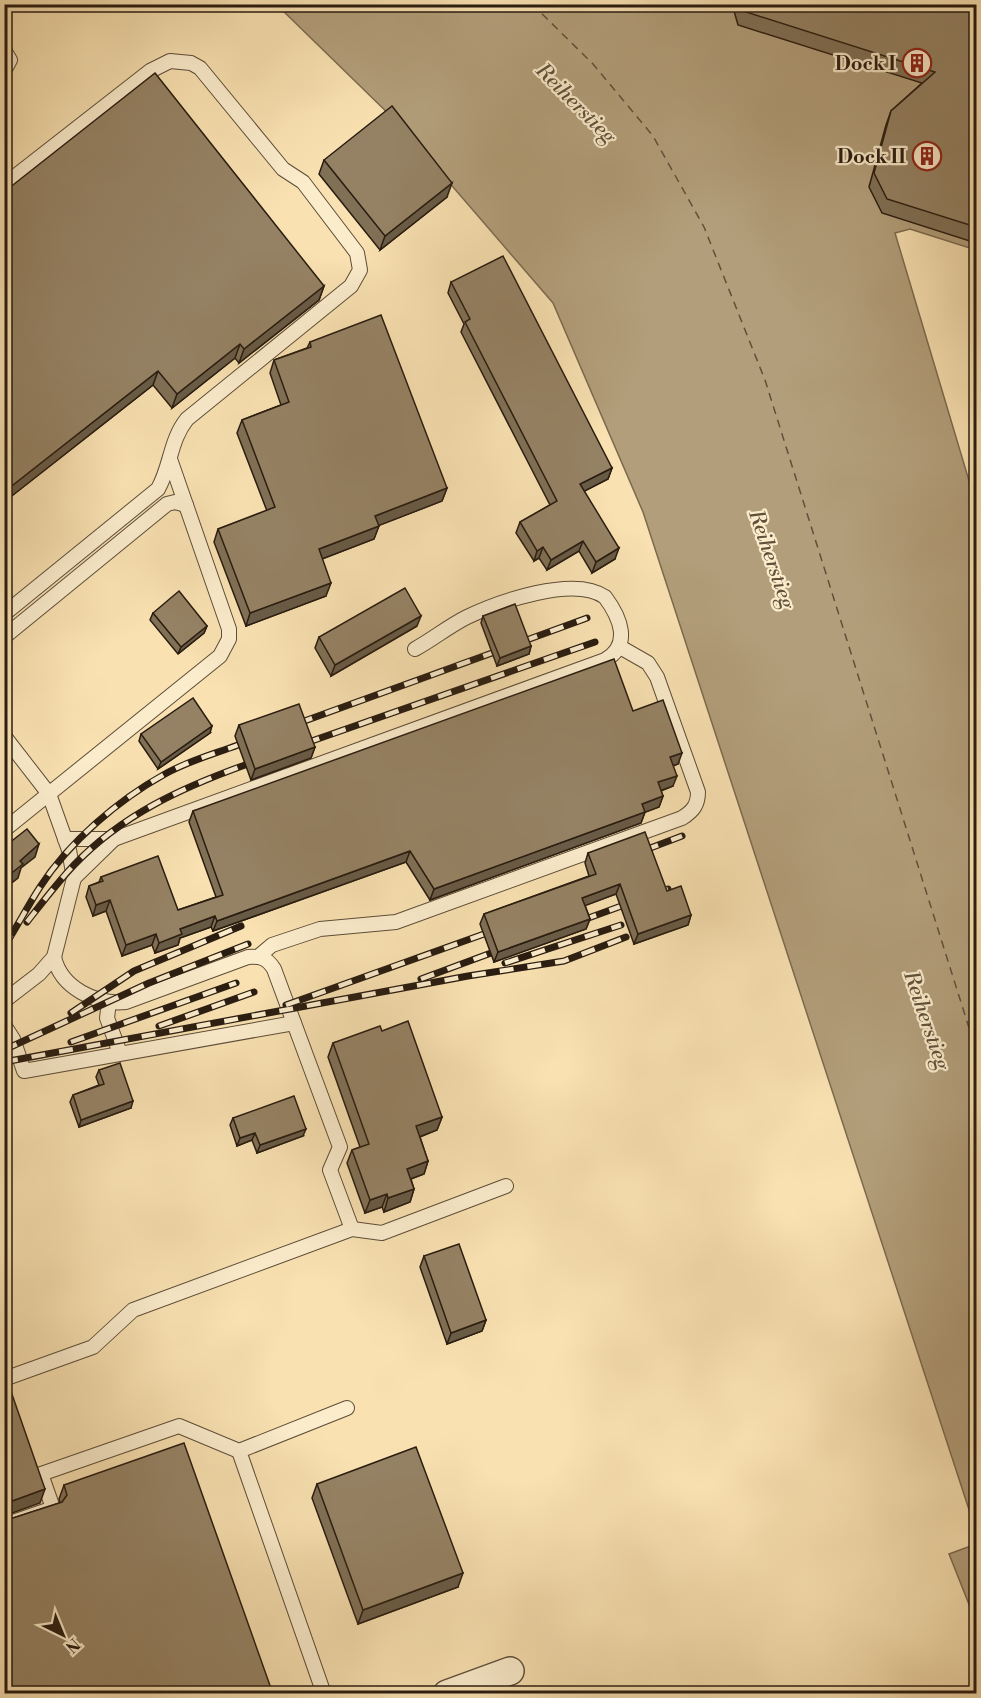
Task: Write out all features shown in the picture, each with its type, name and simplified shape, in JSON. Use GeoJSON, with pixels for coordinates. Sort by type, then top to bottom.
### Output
{"type":"FeatureCollection","features":[{"type":"Feature","properties":{"kind":"street"},"geometry":{"type":"LineString","coordinates":[[447,1694],[510,1671]]}},
{"type":"Feature","properties":{"kind":"lane"},"geometry":{"type":"LineString","coordinates":[[4,50],[10,60],[4,70]]}},
{"type":"Feature","properties":{"kind":"lane"},"geometry":{"type":"LineString","coordinates":[[4,185],[150,70],[159,64],[181,61],[200,68],[210,77],[283,169],[303,182],[357,253],[360,270],[351,286],[187,419],[173,440],[170,459],[161,484],[125,538]]}},
{"type":"Feature","properties":{"kind":"lane"},"geometry":{"type":"LineString","coordinates":[[4,830],[220,656],[226,648],[229,629],[170,459]]}},
{"type":"Feature","properties":{"kind":"lane"},"geometry":{"type":"LineString","coordinates":[[4,614],[161,484]]}},
{"type":"Feature","properties":{"kind":"lane"},"geometry":{"type":"LineString","coordinates":[[4,637],[171,502],[186,505]]}},
{"type":"Feature","properties":{"kind":"lane"},"geometry":{"type":"LineString","coordinates":[[65,839],[114,839],[605,660],[620,647],[621,632],[605,597],[588,591],[569,589],[524,596],[492,605],[464,618],[415,649]]}},
{"type":"Feature","properties":{"kind":"lane"},"geometry":{"type":"LineString","coordinates":[[259,956],[272,945],[320,928],[396,922],[691,813],[696,806],[698,792],[657,677],[648,663],[620,647]]}},
{"type":"Feature","properties":{"kind":"lane"},"geometry":{"type":"LineString","coordinates":[[4,736],[49,794],[65,839],[74,878],[54,957],[57,970],[65,980],[92,998],[109,1002],[126,1002],[248,957],[259,956],[268,960],[274,969],[340,1147],[330,1170],[352,1229]]}},
{"type":"Feature","properties":{"kind":"lane"},"geometry":{"type":"LineString","coordinates":[[74,878],[114,839]]}},
{"type":"Feature","properties":{"kind":"lane"},"geometry":{"type":"LineString","coordinates":[[4,1001],[39,974],[54,957]]}},
{"type":"Feature","properties":{"kind":"lane"},"geometry":{"type":"LineString","coordinates":[[109,1002],[107,1018],[120,1053]]}},
{"type":"Feature","properties":{"kind":"lane"},"geometry":{"type":"LineString","coordinates":[[4,1025],[13,1039],[24,1071],[294,1023]]}},
{"type":"Feature","properties":{"kind":"lane"},"geometry":{"type":"LineString","coordinates":[[4,1379],[93,1347],[133,1310],[352,1229],[382,1233],[507,1186]]}},
{"type":"Feature","properties":{"kind":"lane"},"geometry":{"type":"LineString","coordinates":[[4,1525],[53,1508],[41,1474],[178,1426],[239,1451],[347,1408]]}},
{"type":"Feature","properties":{"kind":"lane"},"geometry":{"type":"LineString","coordinates":[[239,1451],[324,1694]]}},
{"type":"Feature","properties":{"kind":"water","name":"Reiherstieg"},"geometry":{"type":"Polygon","coordinates":[[[277,5],[976,5],[976,250],[910,229],[895,233],[976,504],[976,1531],[643,512],[553,303],[397,122],[277,5]]]}},
{"type":"Feature","properties":{"kind":"water"},"geometry":{"type":"Polygon","coordinates":[[[976,1544],[976,1622],[949,1554],[976,1544]]]}},
{"type":"Feature","properties":{"kind":"building"},"geometry":{"type":"Polygon","coordinates":[[[741,4],[976,4],[976,227],[887,199],[874,173],[891,111],[935,72],[743,11],[741,4]]]}},
{"type":"Feature","properties":{"kind":"building"},"geometry":{"type":"Polygon","coordinates":[[[155,73],[324,286],[244,349],[240,344],[177,394],[158,371],[4,492],[4,192],[155,73]]]}},
{"type":"Feature","properties":{"kind":"building"},"geometry":{"type":"Polygon","coordinates":[[[392,106],[452,183],[385,236],[324,160],[392,106]]]}},
{"type":"Feature","properties":{"kind":"building"},"geometry":{"type":"Polygon","coordinates":[[[503,256],[612,468],[580,484],[619,548],[596,562],[583,541],[551,560],[543,547],[537,551],[520,522],[557,501],[465,322],[470,319],[451,282],[503,256]]]}},
{"type":"Feature","properties":{"kind":"building"},"geometry":{"type":"Polygon","coordinates":[[[381,315],[447,488],[375,516],[379,526],[319,549],[331,583],[250,613],[218,529],[275,507],[242,420],[289,402],[274,360],[311,347],[310,342],[381,315]]]}},
{"type":"Feature","properties":{"kind":"building"},"geometry":{"type":"Polygon","coordinates":[[[405,588],[421,616],[335,665],[319,637],[405,588]]]}},
{"type":"Feature","properties":{"kind":"building"},"geometry":{"type":"Polygon","coordinates":[[[179,591],[207,626],[181,647],[153,613],[179,591]]]}},
{"type":"Feature","properties":{"kind":"building"},"geometry":{"type":"Polygon","coordinates":[[[515,604],[531,646],[500,658],[483,616],[515,604]]]}},
{"type":"Feature","properties":{"kind":"building"},"geometry":{"type":"Polygon","coordinates":[[[614,659],[633,711],[663,700],[682,753],[670,757],[677,776],[658,782],[663,796],[642,804],[645,812],[434,889],[410,851],[217,921],[215,916],[180,929],[182,934],[159,943],[156,934],[126,945],[110,900],[96,905],[89,886],[103,881],[101,877],[158,856],[178,910],[223,895],[193,811],[614,659]]]}},
{"type":"Feature","properties":{"kind":"building"},"geometry":{"type":"Polygon","coordinates":[[[193,698],[212,726],[161,762],[141,734],[193,698]]]}},
{"type":"Feature","properties":{"kind":"building"},"geometry":{"type":"Polygon","coordinates":[[[299,704],[315,747],[255,769],[239,725],[299,704]]]}},
{"type":"Feature","properties":{"kind":"building"},"geometry":{"type":"Polygon","coordinates":[[[27,829],[39,844],[20,861],[23,864],[4,879],[4,847],[27,829]]]}},
{"type":"Feature","properties":{"kind":"building"},"geometry":{"type":"Polygon","coordinates":[[[645,832],[667,891],[681,886],[691,915],[638,934],[620,884],[582,898],[590,919],[498,952],[484,914],[596,874],[588,853],[645,832]]]}},
{"type":"Feature","properties":{"kind":"building"},"geometry":{"type":"Polygon","coordinates":[[[408,1021],[442,1117],[416,1126],[428,1161],[407,1169],[414,1189],[388,1198],[387,1194],[370,1200],[352,1150],[369,1144],[333,1043],[380,1026],[382,1031],[408,1021]]]}},
{"type":"Feature","properties":{"kind":"building"},"geometry":{"type":"Polygon","coordinates":[[[120,1063],[133,1101],[81,1120],[73,1095],[104,1084],[99,1070],[120,1063]]]}},
{"type":"Feature","properties":{"kind":"building"},"geometry":{"type":"Polygon","coordinates":[[[294,1096],[306,1129],[260,1145],[255,1133],[240,1138],[233,1118],[294,1096]]]}},
{"type":"Feature","properties":{"kind":"building"},"geometry":{"type":"Polygon","coordinates":[[[459,1244],[486,1320],[451,1333],[424,1256],[459,1244]]]}},
{"type":"Feature","properties":{"kind":"building"},"geometry":{"type":"Polygon","coordinates":[[[7,1380],[45,1489],[4,1504],[4,1381],[7,1380]]]}},
{"type":"Feature","properties":{"kind":"building"},"geometry":{"type":"Polygon","coordinates":[[[184,1443],[273,1694],[13,1694],[4,1668],[4,1517],[7,1520],[62,1502],[67,1495],[64,1485],[184,1443]]]}},
{"type":"Feature","properties":{"kind":"building"},"geometry":{"type":"Polygon","coordinates":[[[416,1447],[463,1573],[363,1610],[317,1484],[416,1447]]]}},
{"type":"Feature","properties":{"kind":"ferry route"},"geometry":{"type":"LineString","coordinates":[[532,4],[593,64],[653,136],[704,227],[765,380],[976,1050]]}},
{"type":"Feature","properties":{"kind":"railway"},"geometry":{"type":"LineString","coordinates":[[524,641],[587,618]]}},
{"type":"Feature","properties":{"kind":"railway"},"geometry":{"type":"LineString","coordinates":[[306,743],[595,642]]}},
{"type":"Feature","properties":{"kind":"railway"},"geometry":{"type":"LineString","coordinates":[[299,723],[492,653]]}},
{"type":"Feature","properties":{"kind":"railway"},"geometry":{"type":"LineString","coordinates":[[4,947],[52,870],[80,838],[112,809],[147,784],[174,769],[238,745]]}},
{"type":"Feature","properties":{"kind":"railway"},"geometry":{"type":"LineString","coordinates":[[27,922],[74,865],[132,817],[198,783],[245,765]]}},
{"type":"Feature","properties":{"kind":"railway"},"geometry":{"type":"LineString","coordinates":[[645,850],[682,836]]}},
{"type":"Feature","properties":{"kind":"railway"},"geometry":{"type":"LineString","coordinates":[[583,920],[668,889]]}},
{"type":"Feature","properties":{"kind":"railway"},"geometry":{"type":"LineString","coordinates":[[505,963],[621,925]]}},
{"type":"Feature","properties":{"kind":"railway"},"geometry":{"type":"LineString","coordinates":[[71,1013],[134,971],[241,926]]}},
{"type":"Feature","properties":{"kind":"railway"},"geometry":{"type":"LineString","coordinates":[[286,1005],[484,934]]}},
{"type":"Feature","properties":{"kind":"railway"},"geometry":{"type":"LineString","coordinates":[[4,1062],[468,976],[564,961],[626,937]]}},
{"type":"Feature","properties":{"kind":"railway"},"geometry":{"type":"LineString","coordinates":[[4,1050],[149,983],[248,944]]}},
{"type":"Feature","properties":{"kind":"railway"},"geometry":{"type":"LineString","coordinates":[[421,979],[491,953]]}},
{"type":"Feature","properties":{"kind":"railway"},"geometry":{"type":"LineString","coordinates":[[71,1042],[236,983]]}},
{"type":"Feature","properties":{"kind":"railway"},"geometry":{"type":"LineString","coordinates":[[159,1026],[254,992]]}},
{"type":"Feature","properties":{"kind":"place","name":"Dock I"},"geometry":{"type":"Point","coordinates":[917,63]}},
{"type":"Feature","properties":{"kind":"place","name":"Dock II"},"geometry":{"type":"Point","coordinates":[927,156]}}]}
